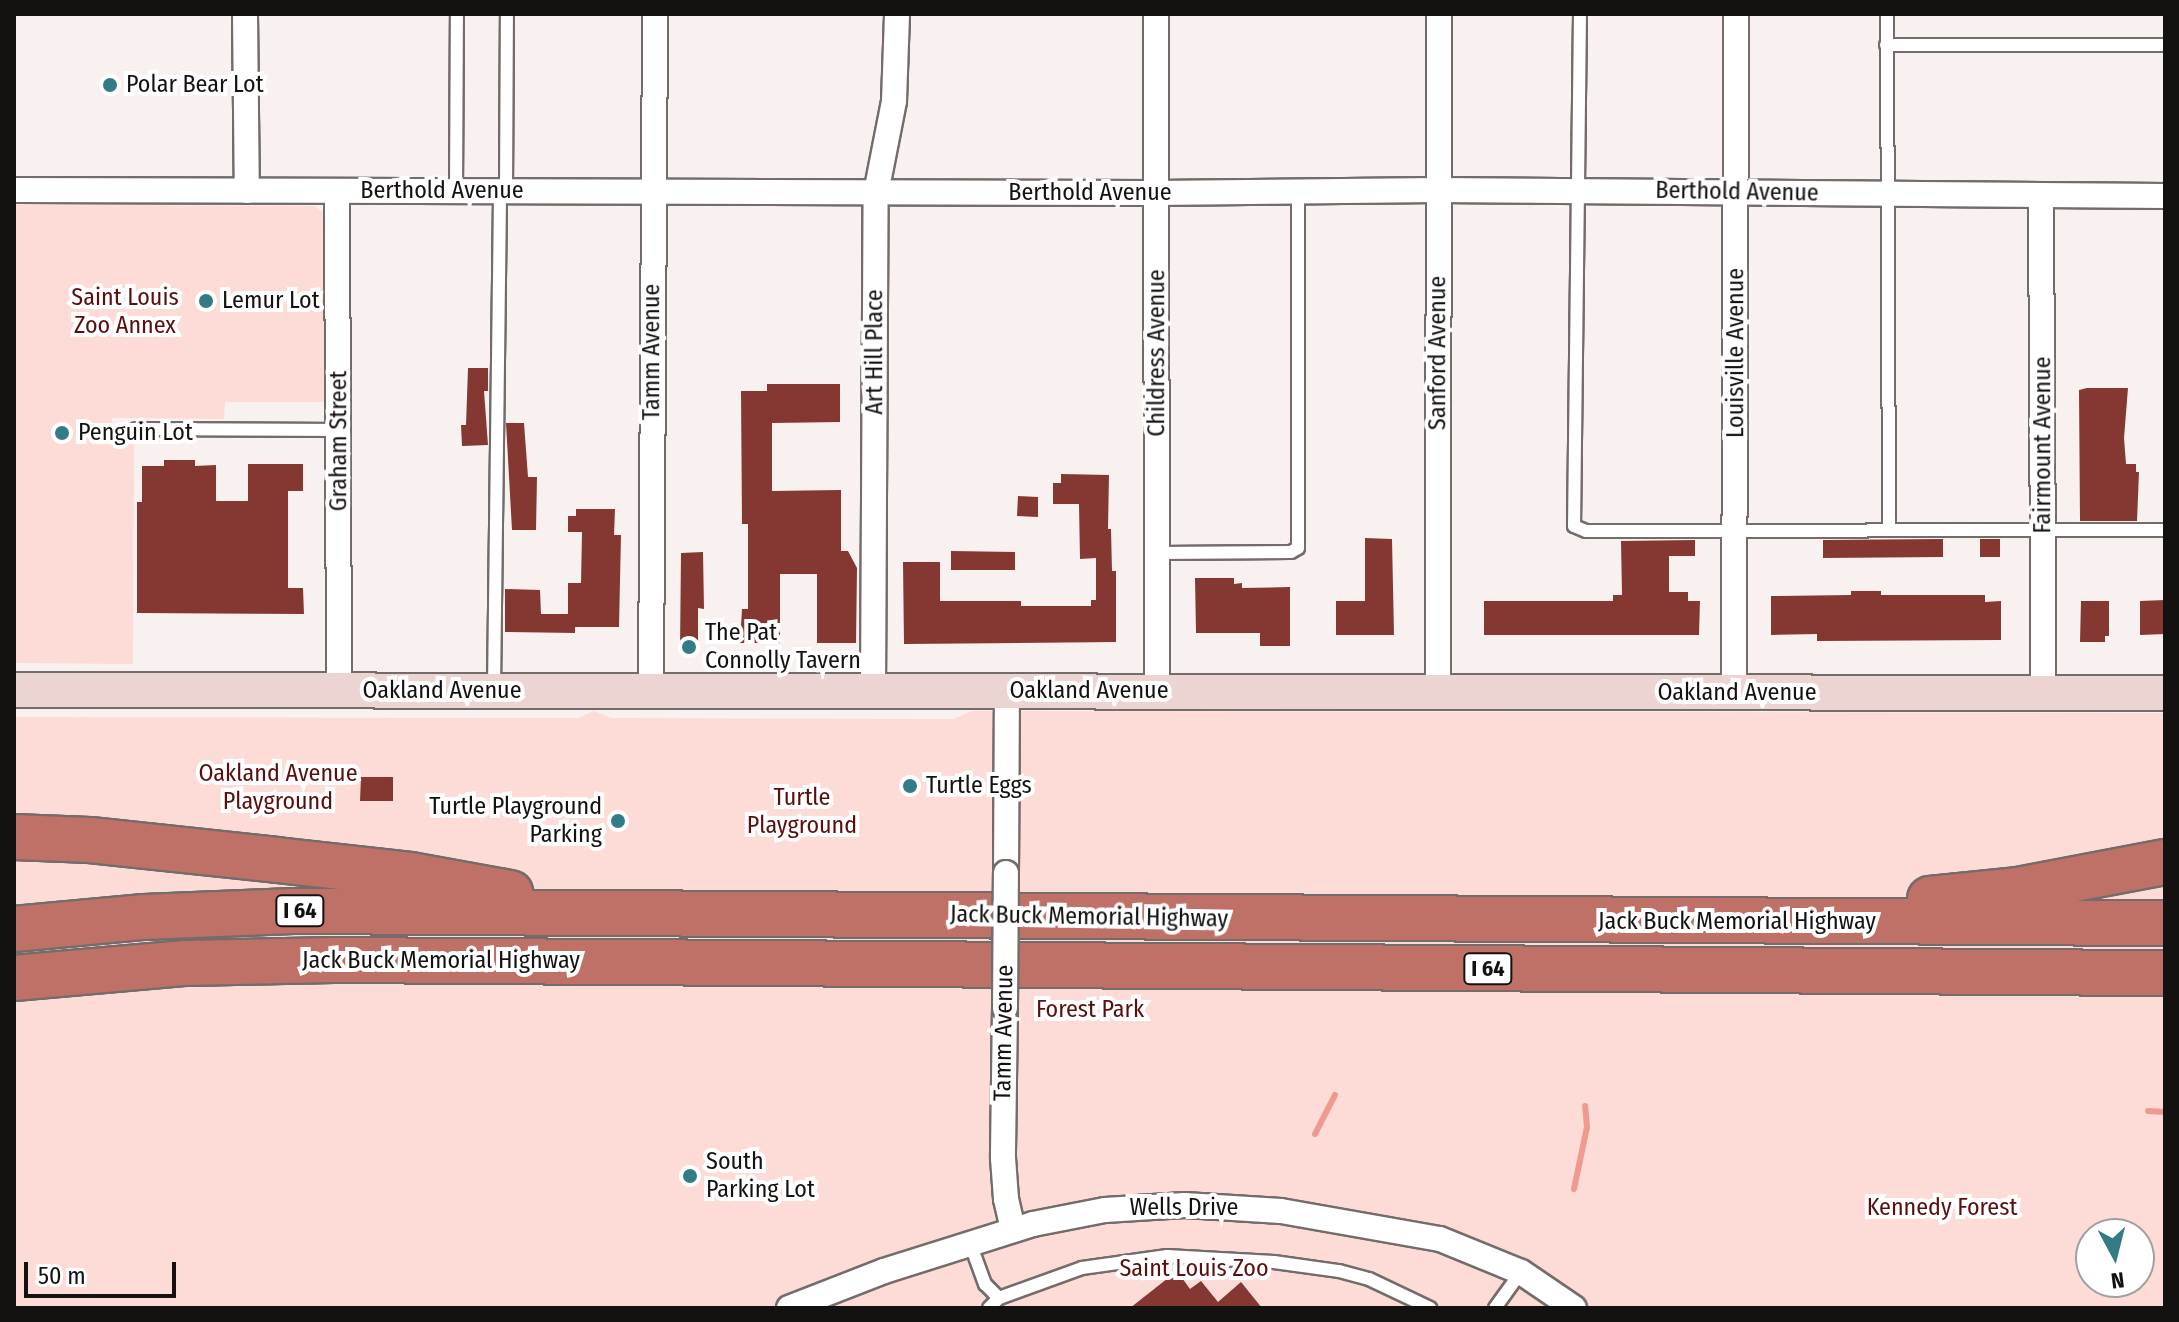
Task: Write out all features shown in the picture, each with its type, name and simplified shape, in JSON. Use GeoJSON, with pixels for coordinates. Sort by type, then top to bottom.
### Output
{"type":"FeatureCollection","features":[{"type":"Feature","properties":{"kind":"highway"},"geometry":{"type":"LineString","coordinates":[[14,837],[90,840],[410,875],[470,884],[586,913]]}},
{"type":"Feature","properties":{"kind":"highway"},"geometry":{"type":"LineString","coordinates":[[1692,922],[1769,910],[2017,890],[2165,862]]}},
{"type":"Feature","properties":{"kind":"highway","name":"Jack Buck Memorial Highway"},"geometry":{"type":"LineString","coordinates":[[14,929],[218,913],[2165,923]]}},
{"type":"Feature","properties":{"kind":"highway","name":"Jack Buck Memorial Highway"},"geometry":{"type":"LineString","coordinates":[[14,978],[186,963],[334,960],[2165,973]]}},
{"type":"Feature","properties":{"kind":"highway"},"geometry":{"type":"LineString","coordinates":[[14,1008],[186,963]]}},
{"type":"Feature","properties":{"kind":"street"},"geometry":{"type":"LineString","coordinates":[[245,14],[247,191]]}},
{"type":"Feature","properties":{"kind":"street","name":"Tamm Avenue"},"geometry":{"type":"LineString","coordinates":[[651,690],[655,14]]}},
{"type":"Feature","properties":{"kind":"street","name":"Art Hill Place"},"geometry":{"type":"LineString","coordinates":[[873,691],[876,193],[894,101],[897,14]]}},
{"type":"Feature","properties":{"kind":"street","name":"Childress Avenue"},"geometry":{"type":"LineString","coordinates":[[1156,14],[1157,691]]}},
{"type":"Feature","properties":{"kind":"street","name":"Sanford Avenue"},"geometry":{"type":"LineString","coordinates":[[1438,692],[1439,14]]}},
{"type":"Feature","properties":{"kind":"street","name":"Louisville Avenue"},"geometry":{"type":"LineString","coordinates":[[1734,693],[1736,14]]}},
{"type":"Feature","properties":{"kind":"street","name":"Berthold Avenue"},"geometry":{"type":"LineString","coordinates":[[14,190],[876,193],[1438,190],[2165,196]]}},
{"type":"Feature","properties":{"kind":"street","name":"Graham Street"},"geometry":{"type":"LineString","coordinates":[[337,191],[339,691]]}},
{"type":"Feature","properties":{"kind":"street","name":"Fairmount Avenue"},"geometry":{"type":"LineString","coordinates":[[2041,196],[2044,693]]}},
{"type":"Feature","properties":{"kind":"street","name":"Oakland Avenue"},"geometry":{"type":"LineString","coordinates":[[14,690],[2165,693]]}},
{"type":"Feature","properties":{"kind":"street","name":"Tamm Avenue"},"geometry":{"type":"LineString","coordinates":[[1007,691],[1003,1158],[1006,1199],[1013,1229]]}},
{"type":"Feature","properties":{"kind":"street","name":"Wells Drive"},"geometry":{"type":"LineString","coordinates":[[789,1308],[1013,1229],[1053,1218],[1126,1207],[1252,1208],[1373,1225],[1440,1239],[1521,1272],[1574,1308]]}},
{"type":"Feature","properties":{"kind":"lane"},"geometry":{"type":"LineString","coordinates":[[456,191],[457,14]]}},
{"type":"Feature","properties":{"kind":"lane"},"geometry":{"type":"LineString","coordinates":[[494,691],[507,14]]}},
{"type":"Feature","properties":{"kind":"lane"},"geometry":{"type":"LineString","coordinates":[[1580,14],[1574,526],[1586,531],[2165,530]]}},
{"type":"Feature","properties":{"kind":"lane"},"geometry":{"type":"LineString","coordinates":[[1887,14],[1889,530]]}},
{"type":"Feature","properties":{"kind":"lane"},"geometry":{"type":"LineString","coordinates":[[1886,45],[2165,45]]}},
{"type":"Feature","properties":{"kind":"lane"},"geometry":{"type":"LineString","coordinates":[[1159,553],[1291,552],[1298,548],[1298,190]]}},
{"type":"Feature","properties":{"kind":"lane"},"geometry":{"type":"LineString","coordinates":[[136,429],[339,430]]}},
{"type":"Feature","properties":{"kind":"lane"},"geometry":{"type":"LineString","coordinates":[[970,1243],[985,1284],[999,1298]]}},
{"type":"Feature","properties":{"kind":"lane"},"geometry":{"type":"LineString","coordinates":[[989,1308],[999,1298],[1082,1268],[1167,1256],[1262,1261],[1339,1271],[1369,1279],[1430,1308]]}},
{"type":"Feature","properties":{"kind":"lane"},"geometry":{"type":"LineString","coordinates":[[1495,1308],[1521,1272]]}},
{"type":"Feature","properties":{"kind":"green space","name":"Saint Louis Zoo Annex"},"geometry":{"type":"Polygon","coordinates":[[[14,205],[314,206],[326,214],[328,417],[325,417],[324,402],[225,402],[224,419],[112,418],[112,441],[134,441],[133,664],[14,663],[14,205]]]}},
{"type":"Feature","properties":{"kind":"green space","name":"Forest Park"},"geometry":{"type":"Polygon","coordinates":[[[594,711],[611,718],[953,719],[972,711],[2165,713],[2165,1308],[14,1308],[14,717],[578,718],[594,711]]]}},
{"type":"Feature","properties":{"kind":"building"},"geometry":{"type":"Polygon","coordinates":[[[468,368],[488,368],[488,391],[484,391],[488,445],[462,446],[461,425],[466,425],[468,368]]]}},
{"type":"Feature","properties":{"kind":"building"},"geometry":{"type":"Polygon","coordinates":[[[767,384],[840,384],[840,422],[772,423],[772,491],[841,490],[841,551],[848,551],[857,568],[856,643],[817,643],[817,574],[780,574],[780,643],[740,643],[742,609],[748,609],[748,524],[742,524],[741,391],[767,391],[767,384]]]}},
{"type":"Feature","properties":{"kind":"building"},"geometry":{"type":"Polygon","coordinates":[[[2128,388],[2124,438],[2126,464],[2136,464],[2136,472],[2139,472],[2137,521],[2080,521],[2079,390],[2128,388]]]}},
{"type":"Feature","properties":{"kind":"building"},"geometry":{"type":"Polygon","coordinates":[[[506,423],[524,423],[528,477],[537,477],[536,530],[512,530],[506,423]]]}},
{"type":"Feature","properties":{"kind":"building"},"geometry":{"type":"Polygon","coordinates":[[[164,460],[195,460],[195,466],[216,465],[216,501],[248,501],[248,464],[303,464],[303,491],[288,491],[288,588],[303,588],[304,614],[137,613],[137,502],[142,502],[142,466],[164,466],[164,460]]]}},
{"type":"Feature","properties":{"kind":"building"},"geometry":{"type":"Polygon","coordinates":[[[1061,474],[1109,475],[1108,529],[1111,529],[1112,571],[1116,571],[1116,642],[904,644],[903,562],[940,562],[940,601],[1021,601],[1021,606],[1091,606],[1091,600],[1096,600],[1096,558],[1080,559],[1079,504],[1053,504],[1053,483],[1061,483],[1061,474]]]}},
{"type":"Feature","properties":{"kind":"building"},"geometry":{"type":"Polygon","coordinates":[[[1018,496],[1038,497],[1038,517],[1017,516],[1018,496]]]}},
{"type":"Feature","properties":{"kind":"building"},"geometry":{"type":"Polygon","coordinates":[[[576,509],[615,509],[614,535],[621,535],[619,627],[575,627],[575,633],[505,632],[505,589],[540,590],[541,614],[568,614],[568,583],[581,583],[582,532],[568,532],[568,516],[576,516],[576,509]]]}},
{"type":"Feature","properties":{"kind":"building"},"geometry":{"type":"Polygon","coordinates":[[[1365,538],[1392,539],[1394,635],[1336,635],[1336,601],[1365,601],[1365,538]]]}},
{"type":"Feature","properties":{"kind":"building"},"geometry":{"type":"Polygon","coordinates":[[[1943,539],[1943,557],[1823,558],[1823,540],[1943,539]]]}},
{"type":"Feature","properties":{"kind":"building"},"geometry":{"type":"Polygon","coordinates":[[[1980,539],[2000,539],[2000,557],[1980,557],[1980,539]]]}},
{"type":"Feature","properties":{"kind":"building"},"geometry":{"type":"Polygon","coordinates":[[[1695,540],[1695,556],[1669,556],[1669,592],[1688,592],[1688,601],[1700,601],[1699,635],[1484,635],[1484,601],[1613,601],[1613,595],[1622,595],[1621,541],[1695,540]]]}},
{"type":"Feature","properties":{"kind":"building"},"geometry":{"type":"Polygon","coordinates":[[[951,551],[1015,552],[1015,570],[951,570],[951,551]]]}},
{"type":"Feature","properties":{"kind":"building"},"geometry":{"type":"Polygon","coordinates":[[[703,552],[704,609],[698,608],[698,649],[680,649],[681,553],[703,552]]]}},
{"type":"Feature","properties":{"kind":"building"},"geometry":{"type":"Polygon","coordinates":[[[1195,578],[1234,578],[1234,584],[1242,583],[1242,588],[1290,587],[1290,646],[1260,646],[1260,633],[1196,633],[1195,578]]]}},
{"type":"Feature","properties":{"kind":"building"},"geometry":{"type":"Polygon","coordinates":[[[1851,591],[1881,591],[1881,595],[1985,595],[1985,602],[2001,601],[2001,640],[1817,641],[1817,634],[1771,635],[1771,596],[1851,595],[1851,591]]]}},
{"type":"Feature","properties":{"kind":"building"},"geometry":{"type":"Polygon","coordinates":[[[2165,600],[2165,634],[2140,635],[2140,601],[2165,600]]]}},
{"type":"Feature","properties":{"kind":"building"},"geometry":{"type":"Polygon","coordinates":[[[2081,601],[2109,601],[2109,636],[2105,636],[2105,642],[2080,642],[2081,601]]]}},
{"type":"Feature","properties":{"kind":"building"},"geometry":{"type":"Polygon","coordinates":[[[361,777],[393,777],[393,801],[360,801],[361,777]]]}},
{"type":"Feature","properties":{"kind":"building"},"geometry":{"type":"Polygon","coordinates":[[[1177,1271],[1190,1289],[1201,1281],[1218,1302],[1241,1282],[1262,1308],[1130,1308],[1177,1271]]]}},
{"type":"Feature","properties":{"kind":"waterway"},"geometry":{"type":"LineString","coordinates":[[1315,1134],[1335,1095]]}},
{"type":"Feature","properties":{"kind":"waterway"},"geometry":{"type":"LineString","coordinates":[[1574,1189],[1587,1127],[1585,1106]]}},
{"type":"Feature","properties":{"kind":"waterway"},"geometry":{"type":"LineString","coordinates":[[2148,1111],[2165,1112]]}},
{"type":"Feature","properties":{"kind":"place","name":"Polar Bear Lot"},"geometry":{"type":"Point","coordinates":[110,85]}},
{"type":"Feature","properties":{"kind":"place","name":"Lemur Lot"},"geometry":{"type":"Point","coordinates":[206,301]}},
{"type":"Feature","properties":{"kind":"place","name":"Penguin Lot"},"geometry":{"type":"Point","coordinates":[62,433]}},
{"type":"Feature","properties":{"kind":"place","name":"The Pat Connolly Tavern"},"geometry":{"type":"Point","coordinates":[689,647]}},
{"type":"Feature","properties":{"kind":"place","name":"Turtle Eggs"},"geometry":{"type":"Point","coordinates":[910,786]}},
{"type":"Feature","properties":{"kind":"place","name":"Turtle Playground Parking"},"geometry":{"type":"Point","coordinates":[618,821]}},
{"type":"Feature","properties":{"kind":"place","name":"South Parking Lot"},"geometry":{"type":"Point","coordinates":[690,1176]}},
{"type":"Feature","properties":{"kind":"park label","name":"Oakland Avenue Playground"},"geometry":{"type":"Point","coordinates":[278,788]}},
{"type":"Feature","properties":{"kind":"park label","name":"Turtle Playground"},"geometry":{"type":"Point","coordinates":[802,812]}},
{"type":"Feature","properties":{"kind":"park label","name":"Kennedy Forest"},"geometry":{"type":"Point","coordinates":[1942,1208]}},
{"type":"Feature","properties":{"kind":"park label","name":"Saint Louis Zoo"},"geometry":{"type":"Point","coordinates":[1194,1269]}}]}
